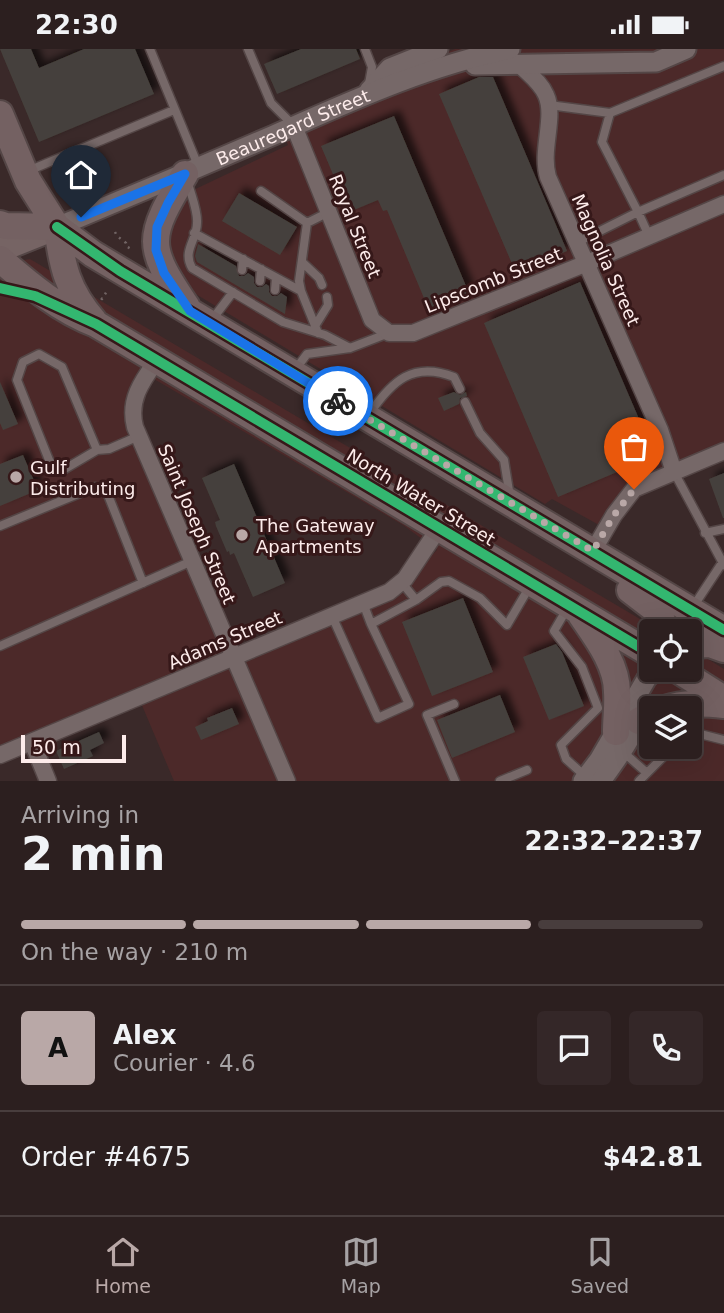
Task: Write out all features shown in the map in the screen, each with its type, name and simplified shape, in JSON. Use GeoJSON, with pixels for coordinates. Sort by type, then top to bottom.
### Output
{"type":"FeatureCollection","features":[{"type":"Feature","properties":{"kind":"highway"},"geometry":{"type":"LineString","coordinates":[[0,114],[25,173],[57,227],[65,274],[77,300],[96,324]]}},
{"type":"Feature","properties":{"kind":"highway"},"geometry":{"type":"LineString","coordinates":[[192,171],[168,203],[157,227],[156,250],[164,273],[199,317]]}},
{"type":"Feature","properties":{"kind":"highway"},"geometry":{"type":"LineString","coordinates":[[0,224],[57,227],[120,271],[724,630]]}},
{"type":"Feature","properties":{"kind":"highway","name":"North Water Street"},"geometry":{"type":"LineString","coordinates":[[0,260],[63,307],[96,324],[639,647]]}},
{"type":"Feature","properties":{"kind":"highway"},"geometry":{"type":"LineString","coordinates":[[0,288],[35,296],[63,307]]}},
{"type":"Feature","properties":{"kind":"highway"},"geometry":{"type":"LineString","coordinates":[[488,488],[528,530],[646,601],[662,619]]}},
{"type":"Feature","properties":{"kind":"highway"},"geometry":{"type":"LineString","coordinates":[[574,608],[606,655],[632,730]]}},
{"type":"Feature","properties":{"kind":"highway"},"geometry":{"type":"LineString","coordinates":[[702,644],[724,649]]}},
{"type":"Feature","properties":{"kind":"highway"},"geometry":{"type":"LineString","coordinates":[[697,682],[724,699]]}},
{"type":"Feature","properties":{"kind":"highway"},"geometry":{"type":"LineString","coordinates":[[702,704],[724,705]]}},
{"type":"Feature","properties":{"kind":"main road","name":"Beauregard Street"},"geometry":{"type":"LineString","coordinates":[[0,250],[57,227]]}},
{"type":"Feature","properties":{"kind":"street","name":"Beauregard Street"},"geometry":{"type":"LineString","coordinates":[[57,227],[295,126],[437,59],[510,49]]}},
{"type":"Feature","properties":{"kind":"street"},"geometry":{"type":"LineString","coordinates":[[437,59],[521,66],[656,62],[686,49]]}},
{"type":"Feature","properties":{"kind":"street"},"geometry":{"type":"LineString","coordinates":[[521,66],[539,84],[549,105]]}},
{"type":"Feature","properties":{"kind":"street","name":"Magnolia Street"},"geometry":{"type":"LineString","coordinates":[[549,105],[544,151],[546,170],[660,430],[674,471]]}},
{"type":"Feature","properties":{"kind":"street","name":"Royal Street"},"geometry":{"type":"LineString","coordinates":[[295,126],[372,320],[389,333]]}},
{"type":"Feature","properties":{"kind":"street","name":"Lipscomb Street"},"geometry":{"type":"LineString","coordinates":[[389,333],[413,333],[724,204]]}},
{"type":"Feature","properties":{"kind":"street","name":"Saint Joseph Street"},"geometry":{"type":"LineString","coordinates":[[157,360],[134,398],[132,417],[287,781]]}},
{"type":"Feature","properties":{"kind":"street"},"geometry":{"type":"LineString","coordinates":[[593,551],[614,515],[634,489],[724,451]]}},
{"type":"Feature","properties":{"kind":"street","name":"Adams Street"},"geometry":{"type":"LineString","coordinates":[[0,755],[389,592],[402,583],[420,560],[439,528]]}},
{"type":"Feature","properties":{"kind":"street"},"geometry":{"type":"LineString","coordinates":[[632,730],[646,682]]}},
{"type":"Feature","properties":{"kind":"street"},"geometry":{"type":"LineString","coordinates":[[590,780],[632,730],[659,682]]}},
{"type":"Feature","properties":{"kind":"street"},"geometry":{"type":"LineString","coordinates":[[32,742],[48,781]]}},
{"type":"Feature","properties":{"kind":"lane"},"geometry":{"type":"LineString","coordinates":[[150,49],[174,110],[192,171],[198,223],[188,261],[192,268],[206,272],[257,302],[272,311],[282,322],[317,329],[350,348]]}},
{"type":"Feature","properties":{"kind":"lane"},"geometry":{"type":"LineString","coordinates":[[248,49],[271,103],[295,126]]}},
{"type":"Feature","properties":{"kind":"lane"},"geometry":{"type":"LineString","coordinates":[[365,49],[372,67],[366,94]]}},
{"type":"Feature","properties":{"kind":"lane"},"geometry":{"type":"LineString","coordinates":[[549,105],[610,113],[724,66]]}},
{"type":"Feature","properties":{"kind":"lane"},"geometry":{"type":"LineString","coordinates":[[25,173],[174,110]]}},
{"type":"Feature","properties":{"kind":"lane"},"geometry":{"type":"LineString","coordinates":[[610,113],[602,142],[649,236]]}},
{"type":"Feature","properties":{"kind":"lane"},"geometry":{"type":"LineString","coordinates":[[578,242],[638,212],[723,178]]}},
{"type":"Feature","properties":{"kind":"lane"},"geometry":{"type":"LineString","coordinates":[[261,191],[307,223]]}},
{"type":"Feature","properties":{"kind":"lane"},"geometry":{"type":"LineString","coordinates":[[307,223],[329,212]]}},
{"type":"Feature","properties":{"kind":"lane"},"geometry":{"type":"LineString","coordinates":[[307,223],[299,281],[300,291],[317,329]]}},
{"type":"Feature","properties":{"kind":"lane"},"geometry":{"type":"LineString","coordinates":[[194,233],[210,246],[226,250],[300,291]]}},
{"type":"Feature","properties":{"kind":"lane"},"geometry":{"type":"LineString","coordinates":[[226,250],[226,260]]}},
{"type":"Feature","properties":{"kind":"lane"},"geometry":{"type":"LineString","coordinates":[[242,270],[243,259]]}},
{"type":"Feature","properties":{"kind":"lane"},"geometry":{"type":"LineString","coordinates":[[302,261],[319,278],[322,285]]}},
{"type":"Feature","properties":{"kind":"lane"},"geometry":{"type":"LineString","coordinates":[[260,281],[261,269]]}},
{"type":"Feature","properties":{"kind":"lane"},"geometry":{"type":"LineString","coordinates":[[275,290],[276,278]]}},
{"type":"Feature","properties":{"kind":"lane"},"geometry":{"type":"LineString","coordinates":[[199,317],[237,292]]}},
{"type":"Feature","properties":{"kind":"lane"},"geometry":{"type":"LineString","coordinates":[[317,329],[328,305],[327,297]]}},
{"type":"Feature","properties":{"kind":"lane"},"geometry":{"type":"LineString","coordinates":[[293,373],[307,354],[350,348],[389,333]]}},
{"type":"Feature","properties":{"kind":"lane"},"geometry":{"type":"LineString","coordinates":[[97,450],[62,367],[39,354],[23,362],[17,380],[49,460],[56,470],[63,470],[97,450],[109,449],[139,436]]}},
{"type":"Feature","properties":{"kind":"lane"},"geometry":{"type":"LineString","coordinates":[[367,418],[384,393],[402,376],[437,370],[454,377],[460,389]]}},
{"type":"Feature","properties":{"kind":"lane"},"geometry":{"type":"LineString","coordinates":[[465,402],[480,433],[504,460],[511,503]]}},
{"type":"Feature","properties":{"kind":"lane"},"geometry":{"type":"LineString","coordinates":[[674,471],[723,564],[691,610]]}},
{"type":"Feature","properties":{"kind":"lane"},"geometry":{"type":"LineString","coordinates":[[0,527],[95,487],[106,490],[143,583]]}},
{"type":"Feature","properties":{"kind":"lane"},"geometry":{"type":"LineString","coordinates":[[705,533],[724,529]]}},
{"type":"Feature","properties":{"kind":"lane"},"geometry":{"type":"LineString","coordinates":[[0,646],[192,561]]}},
{"type":"Feature","properties":{"kind":"lane"},"geometry":{"type":"LineString","coordinates":[[371,624],[416,600],[441,582],[449,581],[480,598],[507,625],[531,583]]}},
{"type":"Feature","properties":{"kind":"lane"},"geometry":{"type":"LineString","coordinates":[[402,583],[416,600]]}},
{"type":"Feature","properties":{"kind":"lane"},"geometry":{"type":"LineString","coordinates":[[332,616],[378,718],[409,704],[363,603]]}},
{"type":"Feature","properties":{"kind":"lane"},"geometry":{"type":"LineString","coordinates":[[574,608],[554,631],[582,667],[598,708],[561,745],[566,759],[590,780]]}},
{"type":"Feature","properties":{"kind":"lane"},"geometry":{"type":"LineString","coordinates":[[454,704],[427,715],[455,781]]}},
{"type":"Feature","properties":{"kind":"lane"},"geometry":{"type":"LineString","coordinates":[[632,730],[647,773]]}},
{"type":"Feature","properties":{"kind":"lane"},"geometry":{"type":"LineString","coordinates":[[702,736],[724,740]]}},
{"type":"Feature","properties":{"kind":"lane"},"geometry":{"type":"LineString","coordinates":[[639,781],[661,759]]}},
{"type":"Feature","properties":{"kind":"lane"},"geometry":{"type":"LineString","coordinates":[[500,781],[527,771]]}},
{"type":"Feature","properties":{"kind":"path"},"geometry":{"type":"LineString","coordinates":[[115,232],[126,246],[133,250]]}},
{"type":"Feature","properties":{"kind":"shaded area"},"geometry":{"type":"Polygon","coordinates":[[[455,49],[724,49],[724,458],[636,495],[610,531],[552,499],[545,504],[184,287],[160,237],[185,194],[288,145],[278,124],[455,49]]]}},
{"type":"Feature","properties":{"kind":"shaded area"},"geometry":{"type":"Polygon","coordinates":[[[30,259],[640,619],[639,682],[702,682],[702,655],[724,669],[724,781],[174,781],[141,703],[394,594],[437,550],[403,525],[154,379],[143,389],[138,406],[143,432],[237,647],[0,752],[0,264],[30,259]]]}},
{"type":"Feature","properties":{"kind":"building"},"geometry":{"type":"Polygon","coordinates":[[[0,49],[31,49],[39,68],[84,49],[135,49],[154,94],[39,142],[0,49]]]}},
{"type":"Feature","properties":{"kind":"building"},"geometry":{"type":"Polygon","coordinates":[[[301,49],[356,49],[360,59],[277,94],[264,64],[301,49]]]}},
{"type":"Feature","properties":{"kind":"building"},"geometry":{"type":"Polygon","coordinates":[[[479,77],[493,77],[567,251],[516,273],[439,94],[479,77]]]}},
{"type":"Feature","properties":{"kind":"building"},"geometry":{"type":"Polygon","coordinates":[[[394,116],[469,293],[429,310],[387,210],[383,211],[378,200],[349,212],[321,146],[394,116]]]}},
{"type":"Feature","properties":{"kind":"building"},"geometry":{"type":"Polygon","coordinates":[[[239,193],[297,227],[280,255],[222,221],[239,193]]]}},
{"type":"Feature","properties":{"kind":"building"},"geometry":{"type":"Polygon","coordinates":[[[198,244],[236,266],[239,276],[248,273],[254,277],[257,287],[266,284],[269,286],[272,296],[281,293],[287,297],[285,314],[197,262],[195,256],[198,244]]]}},
{"type":"Feature","properties":{"kind":"building"},"geometry":{"type":"Polygon","coordinates":[[[580,282],[655,456],[558,497],[484,323],[580,282]]]}},
{"type":"Feature","properties":{"kind":"building","name":"Gulf Distributing"},"geometry":{"type":"Polygon","coordinates":[[[0,382],[18,424],[3,430],[0,423],[0,382]]]}},
{"type":"Feature","properties":{"kind":"building"},"geometry":{"type":"Polygon","coordinates":[[[454,392],[460,395],[466,392],[467,396],[460,398],[459,404],[444,411],[438,398],[454,392]]]}},
{"type":"Feature","properties":{"kind":"building","name":"Gulf Distributing"},"geometry":{"type":"Polygon","coordinates":[[[23,455],[38,490],[0,506],[0,464],[23,455]]]}},
{"type":"Feature","properties":{"kind":"building","name":"The Gateway Apartments"},"geometry":{"type":"Polygon","coordinates":[[[234,464],[285,583],[253,597],[234,553],[230,555],[229,551],[227,552],[215,522],[220,520],[202,478],[234,464]]]}},
{"type":"Feature","properties":{"kind":"building"},"geometry":{"type":"Polygon","coordinates":[[[724,473],[724,518],[723,518],[709,479],[724,473]]]}},
{"type":"Feature","properties":{"kind":"building"},"geometry":{"type":"Polygon","coordinates":[[[463,598],[493,672],[432,696],[402,622],[463,598]]]}},
{"type":"Feature","properties":{"kind":"building"},"geometry":{"type":"Polygon","coordinates":[[[556,644],[562,652],[584,706],[549,720],[523,657],[556,644]]]}},
{"type":"Feature","properties":{"kind":"building"},"geometry":{"type":"Polygon","coordinates":[[[500,695],[515,732],[452,758],[437,720],[500,695]]]}},
{"type":"Feature","properties":{"kind":"building"},"geometry":{"type":"Polygon","coordinates":[[[232,708],[239,724],[201,740],[195,727],[208,721],[207,718],[232,708]]]}},
{"type":"Feature","properties":{"kind":"building"},"geometry":{"type":"Polygon","coordinates":[[[99,732],[104,743],[90,750],[93,756],[64,769],[56,751],[99,732]]]}},
{"type":"Feature","properties":{"kind":"cycle path"},"geometry":{"type":"LineString","coordinates":[[57,227],[120,271],[724,630]]}},
{"type":"Feature","properties":{"kind":"cycle path"},"geometry":{"type":"LineString","coordinates":[[0,288],[35,296],[96,324],[639,647]]}},
{"type":"Feature","properties":{"kind":"way so far"},"geometry":{"type":"LineString","coordinates":[[338,401],[593,551],[614,515],[634,489]]}},
{"type":"Feature","properties":{"kind":"place","name":"Gulf Distributing"},"geometry":{"type":"Point","coordinates":[16,477]}},
{"type":"Feature","properties":{"kind":"place","name":"The Gateway Apartments"},"geometry":{"type":"Point","coordinates":[242,535]}},
{"type":"Feature","properties":{"kind":"route"},"geometry":{"type":"LineString","coordinates":[[81,217],[185,174],[157,227],[156,250],[164,273],[190,311],[338,401]]}}]}
